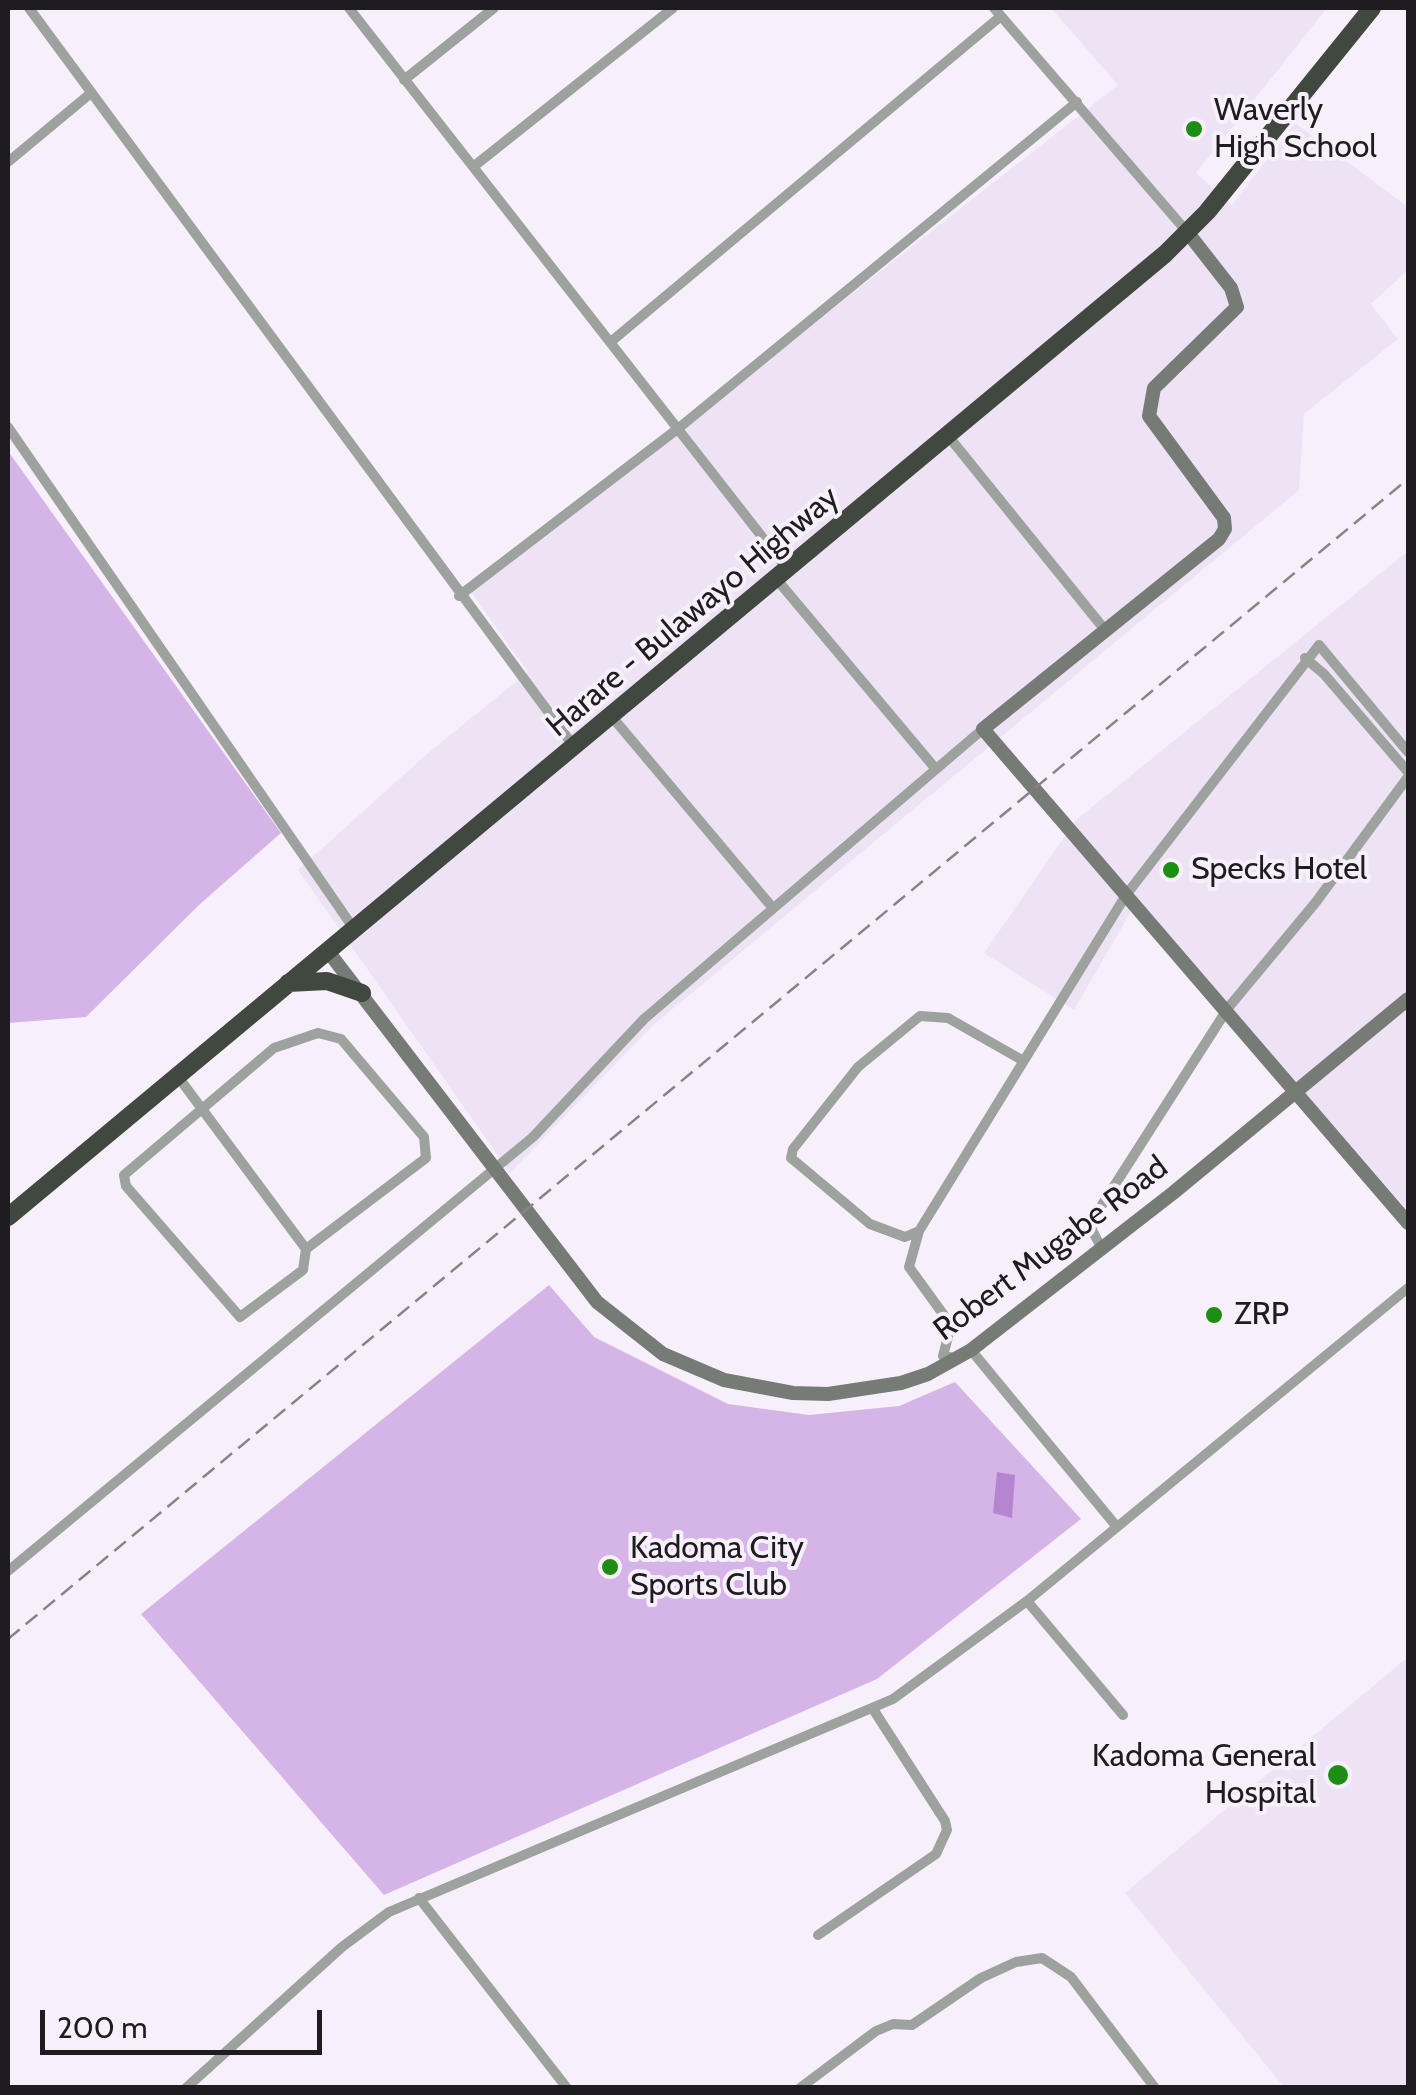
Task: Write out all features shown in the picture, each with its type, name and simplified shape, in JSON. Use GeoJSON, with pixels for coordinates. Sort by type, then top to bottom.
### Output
{"type":"FeatureCollection","features":[{"type":"Feature","properties":{"kind":"highway","name":"Harare - Bulawayo Highway"},"geometry":{"type":"LineString","coordinates":[[8,1217],[287,982],[613,718],[1188,232],[1372,8]]}},
{"type":"Feature","properties":{"kind":"highway"},"geometry":{"type":"LineString","coordinates":[[287,982],[327,981],[362,993]]}},
{"type":"Feature","properties":{"kind":"street"},"geometry":{"type":"LineString","coordinates":[[28,8],[575,749]]}},
{"type":"Feature","properties":{"kind":"street"},"geometry":{"type":"LineString","coordinates":[[349,8],[680,428],[783,576],[935,768]]}},
{"type":"Feature","properties":{"kind":"street"},"geometry":{"type":"LineString","coordinates":[[404,80],[494,8]]}},
{"type":"Feature","properties":{"kind":"street"},"geometry":{"type":"LineString","coordinates":[[473,167],[674,8]]}},
{"type":"Feature","properties":{"kind":"street"},"geometry":{"type":"LineString","coordinates":[[8,1570],[533,1137],[644,1019],[935,768],[1219,539],[1226,528],[1224,518],[1149,416],[1154,388],[1237,306],[1231,288],[1188,232],[998,12],[612,340]]}},
{"type":"Feature","properties":{"kind":"street"},"geometry":{"type":"LineString","coordinates":[[8,162],[91,92]]}},
{"type":"Feature","properties":{"kind":"street"},"geometry":{"type":"LineString","coordinates":[[459,596],[680,428],[1078,102]]}},
{"type":"Feature","properties":{"kind":"street"},"geometry":{"type":"LineString","coordinates":[[8,427],[354,928]]}},
{"type":"Feature","properties":{"kind":"street"},"geometry":{"type":"LineString","coordinates":[[949,437],[1106,630]]}},
{"type":"Feature","properties":{"kind":"street"},"geometry":{"type":"LineString","coordinates":[[956,1359],[942,1356],[951,1324],[908,1267],[919,1232],[1126,895],[1305,658],[1319,645],[1408,752]]}},
{"type":"Feature","properties":{"kind":"street"},"geometry":{"type":"LineString","coordinates":[[1102,1250],[1092,1230],[1093,1218],[1228,1008],[1316,902],[1408,775],[1324,674],[1305,658]]}},
{"type":"Feature","properties":{"kind":"street"},"geometry":{"type":"LineString","coordinates":[[613,718],[772,907]]}},
{"type":"Feature","properties":{"kind":"street"},"geometry":{"type":"LineString","coordinates":[[983,729],[1228,1008],[1408,1224]]}},
{"type":"Feature","properties":{"kind":"street","name":"Robert Mugabe Road"},"geometry":{"type":"LineString","coordinates":[[327,950],[597,1302],[629,1331],[694,1368],[762,1388],[828,1394],[900,1384],[971,1350],[1102,1250],[1408,999]]}},
{"type":"Feature","properties":{"kind":"street"},"geometry":{"type":"LineString","coordinates":[[919,1232],[905,1237],[870,1224],[798,1168],[791,1158],[793,1148],[858,1068],[920,1016],[948,1018],[1022,1060]]}},
{"type":"Feature","properties":{"kind":"street"},"geometry":{"type":"LineString","coordinates":[[176,1074],[202,1107],[306,1249],[304,1270],[240,1317],[126,1186],[124,1175],[202,1107],[274,1048],[318,1034],[342,1038],[424,1137],[426,1158],[306,1249]]}},
{"type":"Feature","properties":{"kind":"street"},"geometry":{"type":"LineString","coordinates":[[186,2088],[342,1947],[388,1912],[873,1709],[912,1686],[1027,1600],[1408,1288]]}},
{"type":"Feature","properties":{"kind":"street"},"geometry":{"type":"LineString","coordinates":[[971,1350],[1116,1527]]}},
{"type":"Feature","properties":{"kind":"street"},"geometry":{"type":"LineString","coordinates":[[1027,1600],[1123,1715]]}},
{"type":"Feature","properties":{"kind":"street"},"geometry":{"type":"LineString","coordinates":[[818,1935],[936,1854],[947,1830],[873,1709]]}},
{"type":"Feature","properties":{"kind":"street"},"geometry":{"type":"LineString","coordinates":[[419,1898],[567,2088]]}},
{"type":"Feature","properties":{"kind":"street"},"geometry":{"type":"LineString","coordinates":[[800,2088],[876,2031],[893,2024],[912,2024],[981,1978],[1016,1962],[1042,1958],[1071,1978],[1151,2086]]}},
{"type":"Feature","properties":{"kind":"shaded area"},"geometry":{"type":"Polygon","coordinates":[[[1051,8],[1327,8],[1196,173],[1232,205],[1295,123],[1408,207],[1408,270],[1371,304],[1398,339],[1304,414],[1299,490],[652,1026],[510,1173],[298,870],[428,753],[528,672],[471,592],[1118,85],[1051,8]]]}},
{"type":"Feature","properties":{"kind":"shaded area"},"geometry":{"type":"Polygon","coordinates":[[[8,451],[281,833],[200,904],[86,1017],[8,1023],[8,451]]]}},
{"type":"Feature","properties":{"kind":"shaded area"},"geometry":{"type":"Polygon","coordinates":[[[1408,551],[1408,1211],[1137,901],[1074,1010],[984,953],[1076,820],[1408,551]]]}},
{"type":"Feature","properties":{"kind":"shaded area","name":"Kadoma City Sports Club"},"geometry":{"type":"Polygon","coordinates":[[[549,1285],[594,1337],[728,1404],[809,1415],[899,1406],[955,1382],[1081,1519],[877,1679],[384,1895],[141,1614],[549,1285]]]}},
{"type":"Feature","properties":{"kind":"shaded area"},"geometry":{"type":"Polygon","coordinates":[[[997,1472],[1015,1475],[1012,1518],[993,1513],[997,1472]]]}},
{"type":"Feature","properties":{"kind":"shaded area","name":"Kadoma General Hospital"},"geometry":{"type":"Polygon","coordinates":[[[1408,1657],[1408,2087],[1284,2087],[1125,1893],[1408,1657]]]}},
{"type":"Feature","properties":{"kind":"railway"},"geometry":{"type":"LineString","coordinates":[[8,1639],[1408,479]]}},
{"type":"Feature","properties":{"kind":"place","name":"Waverly High School"},"geometry":{"type":"Point","coordinates":[1194,129]}},
{"type":"Feature","properties":{"kind":"place","name":"Specks Hotel"},"geometry":{"type":"Point","coordinates":[1171,870]}},
{"type":"Feature","properties":{"kind":"place","name":"ZRP"},"geometry":{"type":"Point","coordinates":[1214,1315]}},
{"type":"Feature","properties":{"kind":"place","name":"Kadoma City Sports Club"},"geometry":{"type":"Point","coordinates":[610,1567]}},
{"type":"Feature","properties":{"kind":"place","name":"Kadoma General Hospital"},"geometry":{"type":"Point","coordinates":[1338,1775]}}]}
